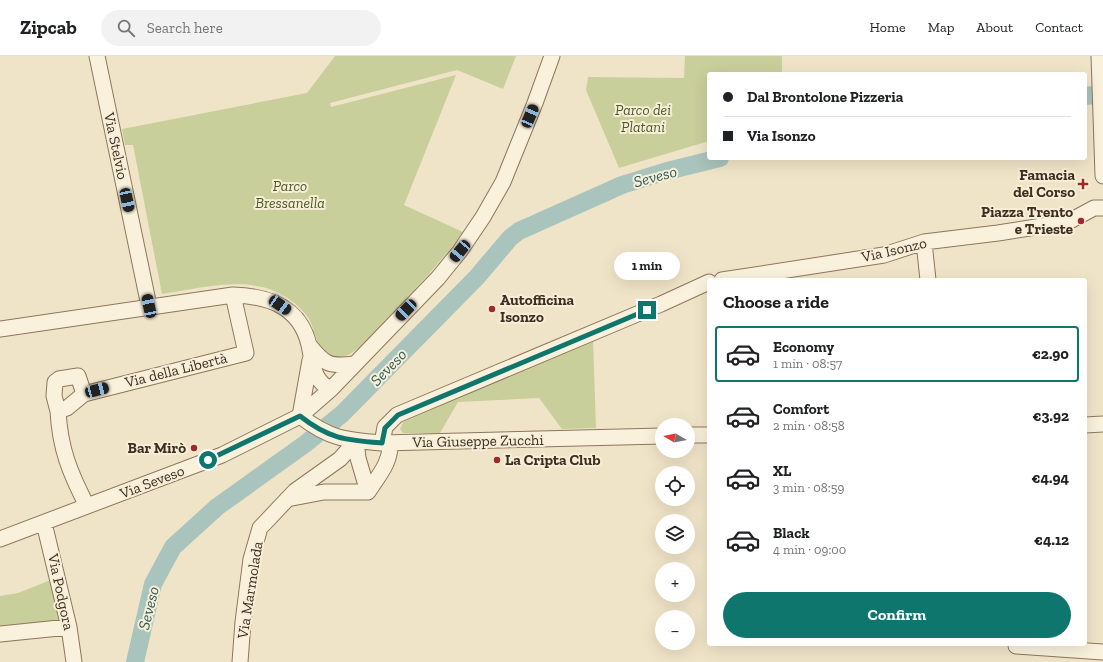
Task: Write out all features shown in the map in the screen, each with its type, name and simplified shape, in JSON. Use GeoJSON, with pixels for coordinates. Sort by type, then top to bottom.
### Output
{"type":"FeatureCollection","features":[{"type":"Feature","properties":{"kind":"street","name":"Via Stelvio"},"geometry":{"type":"LineString","coordinates":[[97,56],[149,306]]}},
{"type":"Feature","properties":{"kind":"street","name":"Via Seveso"},"geometry":{"type":"LineString","coordinates":[[0,539],[222,455],[300,416],[331,389],[438,278],[460,251],[483,217],[503,182],[552,56]]}},
{"type":"Feature","properties":{"kind":"street"},"geometry":{"type":"LineString","coordinates":[[1099,56],[1103,176]]}},
{"type":"Feature","properties":{"kind":"street","name":"Via Isonzo"},"geometry":{"type":"LineString","coordinates":[[739,278],[884,255],[924,242],[998,233],[1068,222],[1094,208],[1103,208]]}},
{"type":"Feature","properties":{"kind":"street"},"geometry":{"type":"LineString","coordinates":[[924,242],[928,278]]}},
{"type":"Feature","properties":{"kind":"street"},"geometry":{"type":"LineString","coordinates":[[368,492],[386,465],[390,454],[386,443],[385,428],[398,415],[661,304],[705,287]]}},
{"type":"Feature","properties":{"kind":"street"},"geometry":{"type":"LineString","coordinates":[[0,329],[149,306],[233,295],[255,296],[280,305],[291,313],[298,321],[314,354],[330,377],[331,389]]}},
{"type":"Feature","properties":{"kind":"street","name":"Via della Libertà"},"geometry":{"type":"LineString","coordinates":[[58,411],[67,408],[84,394],[246,353],[233,295]]}},
{"type":"Feature","properties":{"kind":"street"},"geometry":{"type":"LineString","coordinates":[[314,354],[334,366],[354,364]]}},
{"type":"Feature","properties":{"kind":"street"},"geometry":{"type":"LineString","coordinates":[[300,416],[314,354]]}},
{"type":"Feature","properties":{"kind":"street"},"geometry":{"type":"LineString","coordinates":[[84,394],[78,376],[59,379],[55,382],[54,396],[58,411],[58,425],[67,465],[87,506]]}},
{"type":"Feature","properties":{"kind":"street","name":"Via Giuseppe Zucchi"},"geometry":{"type":"LineString","coordinates":[[300,416],[313,426],[341,439],[386,443],[655,436]]}},
{"type":"Feature","properties":{"kind":"street"},"geometry":{"type":"LineString","coordinates":[[1087,425],[1103,424]]}},
{"type":"Feature","properties":{"kind":"street"},"geometry":{"type":"LineString","coordinates":[[695,435],[707,435]]}},
{"type":"Feature","properties":{"kind":"street"},"geometry":{"type":"LineString","coordinates":[[356,441],[358,458],[368,492]]}},
{"type":"Feature","properties":{"kind":"street","name":"Via Marmolada"},"geometry":{"type":"LineString","coordinates":[[240,662],[243,622],[251,559],[260,528],[295,490],[340,459],[356,441]]}},
{"type":"Feature","properties":{"kind":"street"},"geometry":{"type":"LineString","coordinates":[[287,499],[324,492],[368,492]]}},
{"type":"Feature","properties":{"kind":"street","name":"Via Podgora"},"geometry":{"type":"LineString","coordinates":[[44,523],[69,627],[74,662]]}},
{"type":"Feature","properties":{"kind":"street"},"geometry":{"type":"LineString","coordinates":[[0,634],[69,627]]}},
{"type":"Feature","properties":{"kind":"street"},"geometry":{"type":"LineString","coordinates":[[1028,646],[1103,652]]}},
{"type":"Feature","properties":{"kind":"green space","name":"Parco Bressanella"},"geometry":{"type":"Polygon","coordinates":[[[335,56],[516,56],[503,89],[457,70],[330,103],[331,107],[456,75],[404,205],[463,232],[424,280],[366,341],[350,354],[332,358],[328,356],[321,348],[310,320],[306,314],[293,302],[278,293],[263,287],[229,284],[162,294],[133,145],[125,145],[122,129],[307,93],[335,56]]]}},
{"type":"Feature","properties":{"kind":"green space","name":"Parco dei Platani"},"geometry":{"type":"Polygon","coordinates":[[[685,56],[782,56],[782,72],[707,72],[707,142],[619,168],[586,90],[588,77],[684,78],[685,56]]]}},
{"type":"Feature","properties":{"kind":"green space"},"geometry":{"type":"Polygon","coordinates":[[[593,339],[596,428],[562,429],[539,398],[458,402],[440,433],[403,433],[400,429],[403,422],[593,339]]]}},
{"type":"Feature","properties":{"kind":"green space"},"geometry":{"type":"Polygon","coordinates":[[[53,579],[62,621],[0,627],[0,596],[18,593],[53,579]]]}},
{"type":"Feature","properties":{"kind":"waterway","name":"Seveso"},"geometry":{"type":"LineString","coordinates":[[1087,96],[1103,94]]}},
{"type":"Feature","properties":{"kind":"waterway","name":"Seveso"},"geometry":{"type":"LineString","coordinates":[[135,662],[153,584],[173,547],[217,507],[305,444],[342,414],[477,277],[510,238],[519,231],[622,185],[667,171],[712,160]]}},
{"type":"Feature","properties":{"kind":"place","name":"Famacia del Corso"},"geometry":{"type":"Point","coordinates":[1083,184]}},
{"type":"Feature","properties":{"kind":"place","name":"Piazza Trento e Trieste"},"geometry":{"type":"Point","coordinates":[1081,221]}},
{"type":"Feature","properties":{"kind":"place","name":"Autofficina Isonzo"},"geometry":{"type":"Point","coordinates":[492,309]}},
{"type":"Feature","properties":{"kind":"place","name":"Bar Mirò"},"geometry":{"type":"Point","coordinates":[194,448]}},
{"type":"Feature","properties":{"kind":"place","name":"La Cripta Club"},"geometry":{"type":"Point","coordinates":[497,460]}},
{"type":"Feature","properties":{"kind":"route"},"geometry":{"type":"LineString","coordinates":[[208,460],[222,455],[300,416],[313,426],[341,439],[382,443],[385,428],[398,415],[608,325],[647,310]]}}]}
